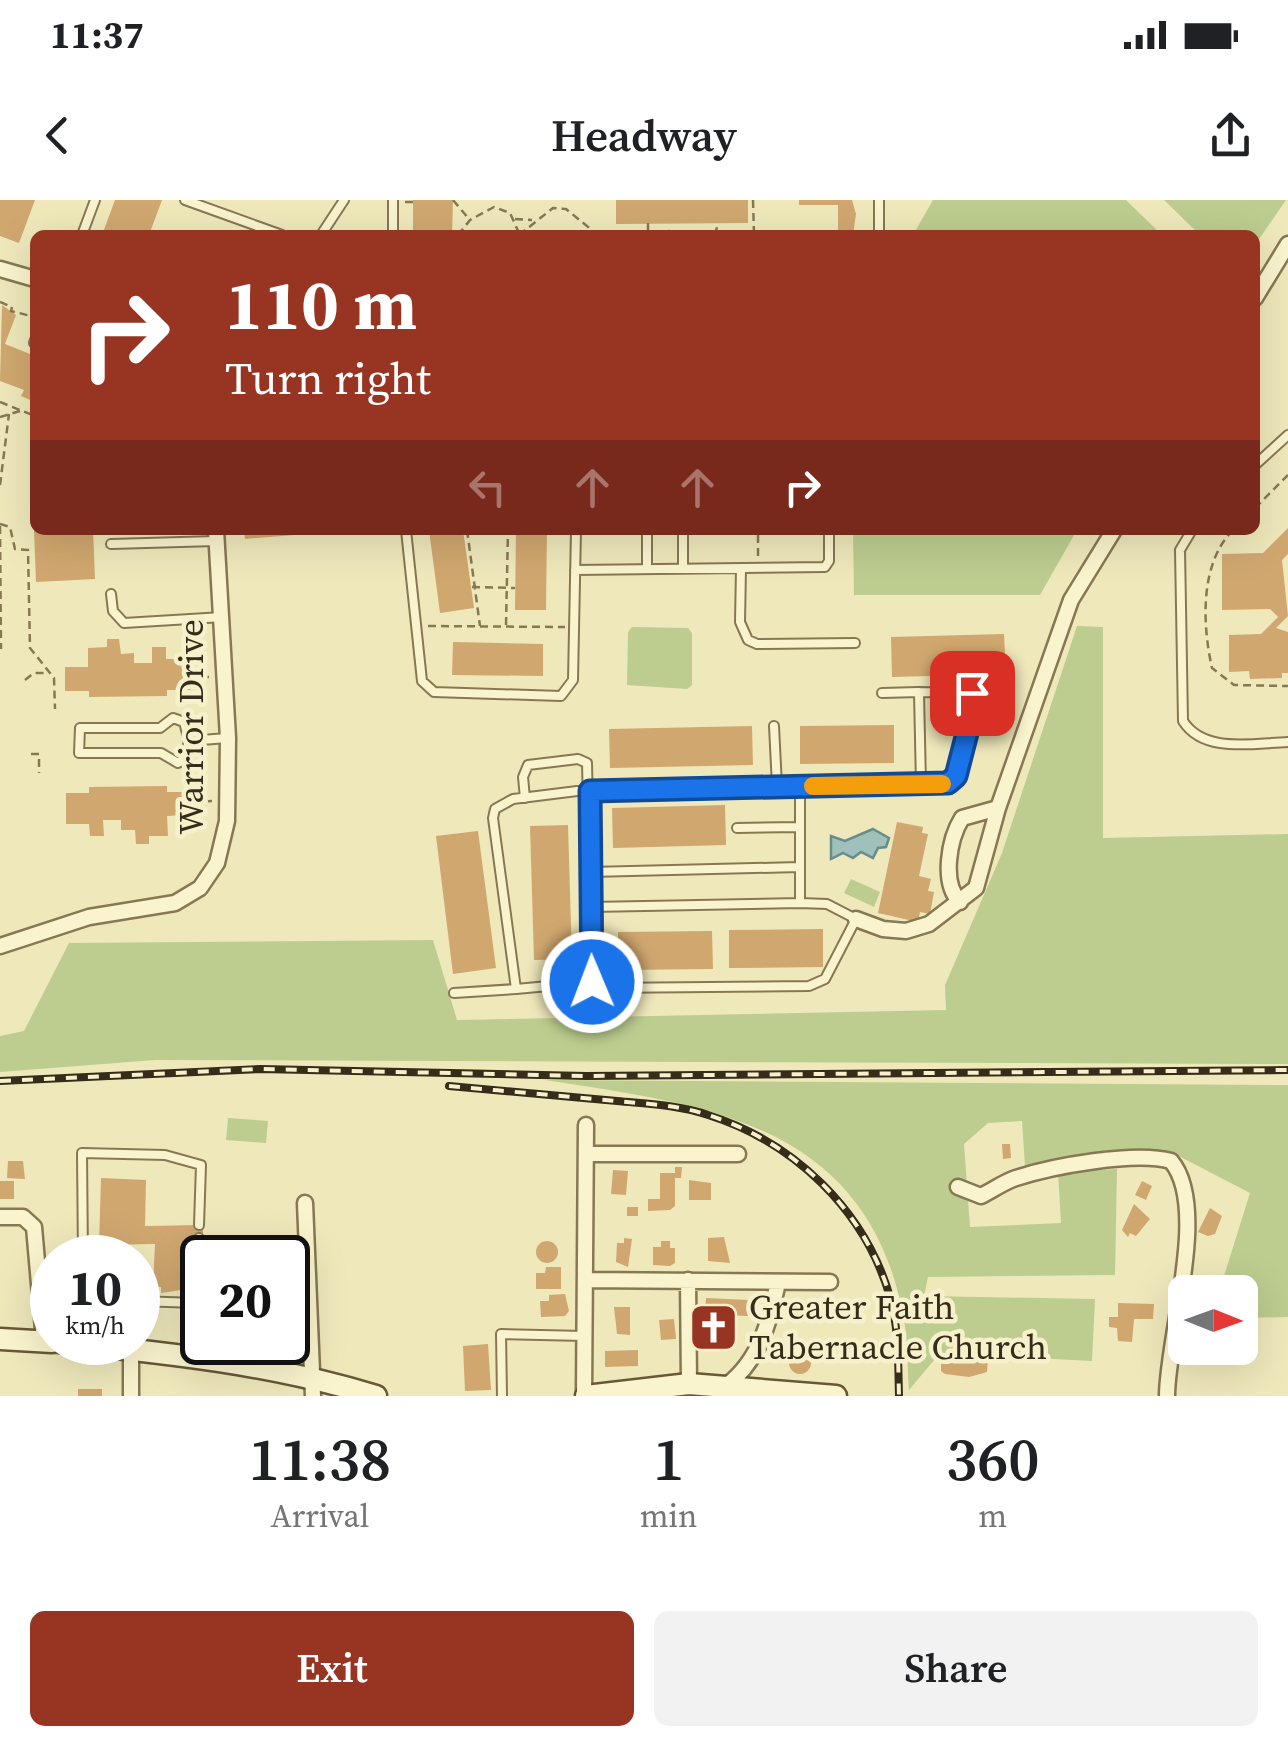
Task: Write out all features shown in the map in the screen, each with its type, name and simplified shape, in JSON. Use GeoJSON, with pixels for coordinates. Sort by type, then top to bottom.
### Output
{"type":"FeatureCollection","features":[{"type":"Feature","properties":{"kind":"main road"},"geometry":{"type":"LineString","coordinates":[[0,1339],[30,1341]]}},
{"type":"Feature","properties":{"kind":"main road"},"geometry":{"type":"LineString","coordinates":[[227,1365],[312,1386],[376,1396]]}},
{"type":"Feature","properties":{"kind":"main road"},"geometry":{"type":"LineString","coordinates":[[585,1396],[690,1384],[836,1396]]}},
{"type":"Feature","properties":{"kind":"street"},"geometry":{"type":"LineString","coordinates":[[1260,290],[1288,244]]}},
{"type":"Feature","properties":{"kind":"street"},"geometry":{"type":"LineString","coordinates":[[0,269],[30,278]]}},
{"type":"Feature","properties":{"kind":"street"},"geometry":{"type":"LineString","coordinates":[[856,919],[906,932],[929,924],[976,888],[998,808],[1071,600],[1111,535]]}},
{"type":"Feature","properties":{"kind":"street","name":"Warrior Drive"},"geometry":{"type":"LineString","coordinates":[[0,946],[89,917],[161,906],[188,896],[217,863],[228,800],[228,738],[216,536]]}},
{"type":"Feature","properties":{"kind":"street"},"geometry":{"type":"LineString","coordinates":[[960,902],[948,882],[955,830],[962,818],[998,808]]}},
{"type":"Feature","properties":{"kind":"street"},"geometry":{"type":"LineString","coordinates":[[585,1396],[586,1126]]}},
{"type":"Feature","properties":{"kind":"street"},"geometry":{"type":"LineString","coordinates":[[586,1154],[738,1154]]}},
{"type":"Feature","properties":{"kind":"street"},"geometry":{"type":"LineString","coordinates":[[958,1187],[982,1196],[1014,1179],[1055,1168],[1156,1157],[1175,1166],[1184,1186],[1187,1257],[1168,1357],[1168,1396]]}},
{"type":"Feature","properties":{"kind":"street"},"geometry":{"type":"LineString","coordinates":[[305,1203],[312,1386]]}},
{"type":"Feature","properties":{"kind":"street"},"geometry":{"type":"LineString","coordinates":[[0,1216],[23,1217],[34,1227],[35,1235]]}},
{"type":"Feature","properties":{"kind":"street"},"geometry":{"type":"LineString","coordinates":[[585,1280],[830,1282]]}},
{"type":"Feature","properties":{"kind":"street"},"geometry":{"type":"LineString","coordinates":[[688,1280],[690,1384]]}},
{"type":"Feature","properties":{"kind":"street"},"geometry":{"type":"LineString","coordinates":[[726,1385],[747,1370],[756,1355],[778,1282]]}},
{"type":"Feature","properties":{"kind":"street"},"geometry":{"type":"LineString","coordinates":[[131,1365],[131,1396]]}},
{"type":"Feature","properties":{"kind":"lane"},"geometry":{"type":"LineString","coordinates":[[84,230],[95,200]]}},
{"type":"Feature","properties":{"kind":"lane"},"geometry":{"type":"LineString","coordinates":[[186,200],[268,230]]}},
{"type":"Feature","properties":{"kind":"lane"},"geometry":{"type":"LineString","coordinates":[[324,230],[344,200]]}},
{"type":"Feature","properties":{"kind":"lane"},"geometry":{"type":"LineString","coordinates":[[393,230],[394,200]]}},
{"type":"Feature","properties":{"kind":"lane"},"geometry":{"type":"LineString","coordinates":[[879,200],[879,230]]}},
{"type":"Feature","properties":{"kind":"lane"},"geometry":{"type":"LineString","coordinates":[[1260,460],[1288,435]]}},
{"type":"Feature","properties":{"kind":"lane"},"geometry":{"type":"LineString","coordinates":[[407,535],[422,681],[434,692],[560,696],[572,680],[576,535]]}},
{"type":"Feature","properties":{"kind":"lane"},"geometry":{"type":"LineString","coordinates":[[647,535],[647,568]]}},
{"type":"Feature","properties":{"kind":"lane"},"geometry":{"type":"LineString","coordinates":[[684,535],[684,568]]}},
{"type":"Feature","properties":{"kind":"lane"},"geometry":{"type":"LineString","coordinates":[[575,570],[824,567],[829,561],[829,535]]}},
{"type":"Feature","properties":{"kind":"lane"},"geometry":{"type":"LineString","coordinates":[[1189,535],[1180,550],[1184,720],[1198,738],[1211,743],[1288,742]]}},
{"type":"Feature","properties":{"kind":"lane"},"geometry":{"type":"LineString","coordinates":[[110,544],[216,536]]}},
{"type":"Feature","properties":{"kind":"lane"},"geometry":{"type":"LineString","coordinates":[[741,568],[740,622],[748,640],[758,644],[854,643]]}},
{"type":"Feature","properties":{"kind":"lane"},"geometry":{"type":"LineString","coordinates":[[111,594],[113,611],[124,623],[222,617]]}},
{"type":"Feature","properties":{"kind":"lane"},"geometry":{"type":"LineString","coordinates":[[919,692],[921,785]]}},
{"type":"Feature","properties":{"kind":"lane"},"geometry":{"type":"LineString","coordinates":[[516,989],[495,810],[525,798],[590,791],[948,783],[956,776],[975,702],[972,693],[882,693]]}},
{"type":"Feature","properties":{"kind":"lane"},"geometry":{"type":"LineString","coordinates":[[173,718],[184,722],[189,740],[184,759],[178,763],[160,754],[80,753],[80,728],[160,728],[173,718]]}},
{"type":"Feature","properties":{"kind":"lane"},"geometry":{"type":"LineString","coordinates":[[774,726],[778,786]]}},
{"type":"Feature","properties":{"kind":"lane"},"geometry":{"type":"LineString","coordinates":[[189,740],[228,738]]}},
{"type":"Feature","properties":{"kind":"lane"},"geometry":{"type":"LineString","coordinates":[[525,798],[523,777],[528,766],[578,759],[587,763],[592,982]]}},
{"type":"Feature","properties":{"kind":"lane"},"geometry":{"type":"LineString","coordinates":[[800,786],[800,903]]}},
{"type":"Feature","properties":{"kind":"lane"},"geometry":{"type":"LineString","coordinates":[[737,828],[799,827]]}},
{"type":"Feature","properties":{"kind":"lane"},"geometry":{"type":"LineString","coordinates":[[590,872],[799,867]]}},
{"type":"Feature","properties":{"kind":"lane"},"geometry":{"type":"LineString","coordinates":[[454,993],[592,982],[601,988],[809,986],[824,979],[856,919],[827,904],[591,907]]}},
{"type":"Feature","properties":{"kind":"lane"},"geometry":{"type":"LineString","coordinates":[[83,1235],[82,1154],[165,1155],[201,1166],[199,1225]]}},
{"type":"Feature","properties":{"kind":"lane"},"geometry":{"type":"LineString","coordinates":[[502,1396],[501,1334],[585,1336]]}},
{"type":"Feature","properties":{"kind":"path"},"geometry":{"type":"LineString","coordinates":[[453,200],[470,220]]}},
{"type":"Feature","properties":{"kind":"path"},"geometry":{"type":"LineString","coordinates":[[498,200],[499,208],[513,219],[517,230]]}},
{"type":"Feature","properties":{"kind":"path"},"geometry":{"type":"LineString","coordinates":[[562,200],[562,208]]}},
{"type":"Feature","properties":{"kind":"path"},"geometry":{"type":"LineString","coordinates":[[754,200],[754,230]]}},
{"type":"Feature","properties":{"kind":"path"},"geometry":{"type":"LineString","coordinates":[[462,230],[470,220],[499,208]]}},
{"type":"Feature","properties":{"kind":"path"},"geometry":{"type":"LineString","coordinates":[[524,230],[553,208],[562,208],[591,230]]}},
{"type":"Feature","properties":{"kind":"path"},"geometry":{"type":"LineString","coordinates":[[513,219],[533,220]]}},
{"type":"Feature","properties":{"kind":"path"},"geometry":{"type":"LineString","coordinates":[[716,230],[718,223]]}},
{"type":"Feature","properties":{"kind":"path"},"geometry":{"type":"LineString","coordinates":[[648,224],[648,230]]}},
{"type":"Feature","properties":{"kind":"path"},"geometry":{"type":"LineString","coordinates":[[0,302],[12,306],[11,311],[30,316]]}},
{"type":"Feature","properties":{"kind":"path"},"geometry":{"type":"LineString","coordinates":[[0,402],[30,414]]}},
{"type":"Feature","properties":{"kind":"path"},"geometry":{"type":"LineString","coordinates":[[0,416],[22,411]]}},
{"type":"Feature","properties":{"kind":"path"},"geometry":{"type":"LineString","coordinates":[[0,485],[9,414]]}},
{"type":"Feature","properties":{"kind":"path"},"geometry":{"type":"LineString","coordinates":[[1260,503],[1288,474]]}},
{"type":"Feature","properties":{"kind":"path"},"geometry":{"type":"LineString","coordinates":[[2,649],[0,525],[10,527],[15,548],[28,550],[30,648],[54,678],[55,709]]}},
{"type":"Feature","properties":{"kind":"path"},"geometry":{"type":"LineString","coordinates":[[467,535],[480,626]]}},
{"type":"Feature","properties":{"kind":"path"},"geometry":{"type":"LineString","coordinates":[[506,627],[508,535]]}},
{"type":"Feature","properties":{"kind":"path"},"geometry":{"type":"LineString","coordinates":[[758,535],[758,568]]}},
{"type":"Feature","properties":{"kind":"path"},"geometry":{"type":"LineString","coordinates":[[1228,535],[1216,548],[1208,571],[1212,668],[1234,685],[1288,686]]}},
{"type":"Feature","properties":{"kind":"path"},"geometry":{"type":"LineString","coordinates":[[507,552],[515,552]]}},
{"type":"Feature","properties":{"kind":"path"},"geometry":{"type":"LineString","coordinates":[[473,587],[515,588]]}},
{"type":"Feature","properties":{"kind":"path"},"geometry":{"type":"LineString","coordinates":[[416,626],[574,628]]}},
{"type":"Feature","properties":{"kind":"path"},"geometry":{"type":"LineString","coordinates":[[25,680],[34,673],[49,672]]}},
{"type":"Feature","properties":{"kind":"path"},"geometry":{"type":"LineString","coordinates":[[192,678],[226,676]]}},
{"type":"Feature","properties":{"kind":"path"},"geometry":{"type":"LineString","coordinates":[[31,754],[39,754],[38,773]]}},
{"type":"Feature","properties":{"kind":"path"},"geometry":{"type":"LineString","coordinates":[[196,802],[228,800]]}},
{"type":"Feature","properties":{"kind":"green space"},"geometry":{"type":"Polygon","coordinates":[[[933,200],[1126,200],[1157,230],[916,230],[933,200]]]}},
{"type":"Feature","properties":{"kind":"green space"},"geometry":{"type":"Polygon","coordinates":[[[1164,200],[1286,200],[1260,238],[1260,230],[1195,230],[1164,200]]]}},
{"type":"Feature","properties":{"kind":"green space"},"geometry":{"type":"Polygon","coordinates":[[[853,535],[1074,535],[1040,595],[854,595],[853,535]]]}},
{"type":"Feature","properties":{"kind":"green space"},"geometry":{"type":"Polygon","coordinates":[[[1077,626],[1103,627],[1103,838],[1288,834],[1288,1064],[155,1060],[0,1072],[0,1036],[24,1031],[69,943],[433,940],[457,1020],[946,1010],[945,985],[1002,853],[1077,626]]]}},
{"type":"Feature","properties":{"kind":"green space"},"geometry":{"type":"Polygon","coordinates":[[[632,627],[688,628],[692,633],[692,685],[687,689],[627,685],[628,632],[632,627]]]}},
{"type":"Feature","properties":{"kind":"green space"},"geometry":{"type":"Polygon","coordinates":[[[851,879],[880,892],[874,907],[844,893],[851,879]]]}},
{"type":"Feature","properties":{"kind":"green space"},"geometry":{"type":"Polygon","coordinates":[[[545,1080],[1288,1085],[1288,1317],[1258,1318],[1258,1275],[1224,1275],[1250,1193],[1169,1151],[1025,1166],[1022,1121],[988,1123],[964,1144],[970,1227],[1061,1223],[1058,1172],[1117,1169],[1115,1275],[928,1277],[924,1296],[1095,1299],[1092,1361],[940,1353],[909,1390],[903,1314],[883,1250],[854,1200],[815,1162],[770,1134],[719,1114],[545,1080]]]}},
{"type":"Feature","properties":{"kind":"green space"},"geometry":{"type":"Polygon","coordinates":[[[228,1118],[268,1121],[266,1143],[226,1140],[228,1118]]]}},
{"type":"Feature","properties":{"kind":"water"},"geometry":{"type":"Polygon","coordinates":[[[873,829],[889,838],[886,847],[878,848],[873,858],[861,852],[853,858],[843,853],[831,859],[831,836],[845,841],[873,829]]]}},
{"type":"Feature","properties":{"kind":"building"},"geometry":{"type":"Polygon","coordinates":[[[0,200],[35,200],[19,243],[0,236],[0,200]]]}},
{"type":"Feature","properties":{"kind":"building"},"geometry":{"type":"Polygon","coordinates":[[[115,200],[162,200],[151,230],[104,230],[115,200]]]}},
{"type":"Feature","properties":{"kind":"building"},"geometry":{"type":"Polygon","coordinates":[[[413,200],[453,200],[452,230],[413,230],[413,200]]]}},
{"type":"Feature","properties":{"kind":"building"},"geometry":{"type":"Polygon","coordinates":[[[616,200],[748,200],[748,223],[616,224],[616,200]]]}},
{"type":"Feature","properties":{"kind":"building"},"geometry":{"type":"Polygon","coordinates":[[[799,200],[852,200],[856,214],[854,230],[838,230],[838,205],[799,205],[799,200]]]}},
{"type":"Feature","properties":{"kind":"building"},"geometry":{"type":"Polygon","coordinates":[[[2,305],[16,315],[5,344],[30,354],[30,400],[21,396],[24,390],[0,381],[2,305]]]}},
{"type":"Feature","properties":{"kind":"building"},"geometry":{"type":"Polygon","coordinates":[[[1288,528],[1288,554],[1282,560],[1288,616],[1276,628],[1288,632],[1288,673],[1282,673],[1282,678],[1250,679],[1249,671],[1229,672],[1229,635],[1261,634],[1278,617],[1270,609],[1222,610],[1222,554],[1263,553],[1288,528]]]}},
{"type":"Feature","properties":{"kind":"building"},"geometry":{"type":"Polygon","coordinates":[[[34,535],[93,535],[95,579],[36,582],[34,535]]]}},
{"type":"Feature","properties":{"kind":"building"},"geometry":{"type":"Polygon","coordinates":[[[245,535],[294,535],[245,539],[245,535]]]}},
{"type":"Feature","properties":{"kind":"building"},"geometry":{"type":"Polygon","coordinates":[[[430,535],[464,535],[474,608],[440,613],[430,535]]]}},
{"type":"Feature","properties":{"kind":"building"},"geometry":{"type":"Polygon","coordinates":[[[516,535],[547,535],[546,610],[515,610],[516,535]]]}},
{"type":"Feature","properties":{"kind":"building"},"geometry":{"type":"Polygon","coordinates":[[[1004,634],[1006,674],[892,677],[891,637],[1004,634]]]}},
{"type":"Feature","properties":{"kind":"building"},"geometry":{"type":"Polygon","coordinates":[[[107,639],[119,639],[121,654],[134,653],[134,663],[152,663],[152,647],[166,647],[166,659],[190,659],[190,690],[167,690],[167,696],[89,697],[89,691],[65,691],[65,667],[88,667],[88,648],[107,647],[107,639]]]}},
{"type":"Feature","properties":{"kind":"building"},"geometry":{"type":"Polygon","coordinates":[[[453,642],[543,644],[543,676],[452,675],[453,642]]]}},
{"type":"Feature","properties":{"kind":"building"},"geometry":{"type":"Polygon","coordinates":[[[894,725],[894,763],[800,764],[800,726],[894,725]]]}},
{"type":"Feature","properties":{"kind":"building"},"geometry":{"type":"Polygon","coordinates":[[[752,726],[753,765],[610,768],[609,729],[752,726]]]}},
{"type":"Feature","properties":{"kind":"building"},"geometry":{"type":"Polygon","coordinates":[[[167,786],[167,792],[190,792],[196,814],[167,816],[168,836],[149,836],[149,844],[136,844],[135,830],[121,830],[121,820],[103,820],[104,836],[90,836],[89,824],[66,824],[66,793],[89,793],[89,787],[167,786]]]}},
{"type":"Feature","properties":{"kind":"building"},"geometry":{"type":"Polygon","coordinates":[[[725,805],[726,845],[613,848],[612,808],[725,805]]]}},
{"type":"Feature","properties":{"kind":"building"},"geometry":{"type":"Polygon","coordinates":[[[897,822],[923,827],[922,833],[928,834],[919,876],[931,879],[928,891],[934,892],[930,914],[920,912],[918,922],[878,913],[897,822]]]}},
{"type":"Feature","properties":{"kind":"building"},"geometry":{"type":"Polygon","coordinates":[[[568,825],[572,959],[534,960],[530,826],[568,825]]]}},
{"type":"Feature","properties":{"kind":"building"},"geometry":{"type":"Polygon","coordinates":[[[478,831],[496,968],[453,974],[436,836],[478,831]]]}},
{"type":"Feature","properties":{"kind":"building"},"geometry":{"type":"Polygon","coordinates":[[[823,929],[823,967],[729,968],[729,930],[823,929]]]}},
{"type":"Feature","properties":{"kind":"building"},"geometry":{"type":"Polygon","coordinates":[[[712,931],[713,969],[618,970],[618,932],[712,931]]]}},
{"type":"Feature","properties":{"kind":"building"},"geometry":{"type":"Polygon","coordinates":[[[1002,1144],[1010,1144],[1011,1158],[1003,1159],[1002,1144]]]}},
{"type":"Feature","properties":{"kind":"building"},"geometry":{"type":"Polygon","coordinates":[[[8,1161],[23,1161],[25,1179],[7,1178],[8,1161]]]}},
{"type":"Feature","properties":{"kind":"building"},"geometry":{"type":"Polygon","coordinates":[[[675,1167],[682,1167],[681,1178],[675,1178],[675,1206],[670,1210],[648,1211],[648,1199],[660,1199],[660,1173],[675,1173],[675,1167]]]}},
{"type":"Feature","properties":{"kind":"building"},"geometry":{"type":"Polygon","coordinates":[[[613,1170],[628,1171],[626,1195],[611,1194],[613,1170]]]}},
{"type":"Feature","properties":{"kind":"building"},"geometry":{"type":"Polygon","coordinates":[[[101,1178],[146,1180],[145,1226],[203,1225],[203,1235],[180,1235],[180,1290],[161,1293],[160,1235],[99,1235],[101,1178]]]}},
{"type":"Feature","properties":{"kind":"building"},"geometry":{"type":"Polygon","coordinates":[[[689,1180],[711,1183],[711,1200],[689,1200],[689,1180]]]}},
{"type":"Feature","properties":{"kind":"building"},"geometry":{"type":"Polygon","coordinates":[[[0,1181],[14,1181],[14,1199],[0,1199],[0,1181]]]}},
{"type":"Feature","properties":{"kind":"building"},"geometry":{"type":"Polygon","coordinates":[[[1142,1181],[1152,1186],[1146,1200],[1135,1195],[1142,1181]]]}},
{"type":"Feature","properties":{"kind":"building"},"geometry":{"type":"Polygon","coordinates":[[[1134,1204],[1150,1219],[1136,1236],[1130,1233],[1128,1237],[1122,1230],[1134,1204]]]}},
{"type":"Feature","properties":{"kind":"building"},"geometry":{"type":"Polygon","coordinates":[[[627,1207],[638,1207],[638,1216],[627,1216],[627,1207]]]}},
{"type":"Feature","properties":{"kind":"building"},"geometry":{"type":"Polygon","coordinates":[[[1210,1208],[1222,1216],[1215,1234],[1208,1236],[1198,1232],[1210,1208]]]}},
{"type":"Feature","properties":{"kind":"building"},"geometry":{"type":"Polygon","coordinates":[[[724,1237],[730,1263],[708,1261],[708,1238],[724,1237]]]}},
{"type":"Feature","properties":{"kind":"building"},"geometry":{"type":"Polygon","coordinates":[[[624,1238],[632,1239],[628,1267],[616,1262],[617,1243],[624,1243],[624,1238]]]}},
{"type":"Feature","properties":{"kind":"building"},"geometry":{"type":"Polygon","coordinates":[[[547,1241],[555,1244],[555,1260],[547,1263],[539,1260],[536,1252],[539,1244],[547,1241]]]}},
{"type":"Feature","properties":{"kind":"building"},"geometry":{"type":"Polygon","coordinates":[[[661,1241],[670,1241],[670,1248],[675,1248],[675,1263],[670,1266],[653,1265],[653,1247],[661,1247],[661,1241]]]}},
{"type":"Feature","properties":{"kind":"building"},"geometry":{"type":"Polygon","coordinates":[[[546,1267],[561,1267],[561,1289],[536,1289],[536,1273],[545,1273],[546,1267]]]}},
{"type":"Feature","properties":{"kind":"building"},"geometry":{"type":"Polygon","coordinates":[[[565,1294],[569,1311],[565,1316],[541,1317],[540,1301],[549,1301],[549,1295],[565,1294]]]}},
{"type":"Feature","properties":{"kind":"building","name":"Greater Faith Tabernacle Church"},"geometry":{"type":"Polygon","coordinates":[[[706,1298],[748,1300],[748,1316],[724,1315],[723,1339],[704,1338],[706,1298]]]}},
{"type":"Feature","properties":{"kind":"building"},"geometry":{"type":"Polygon","coordinates":[[[1118,1303],[1154,1304],[1153,1319],[1134,1319],[1132,1342],[1118,1341],[1117,1328],[1109,1327],[1109,1317],[1118,1317],[1118,1303]]]}},
{"type":"Feature","properties":{"kind":"building"},"geometry":{"type":"Polygon","coordinates":[[[614,1307],[630,1307],[630,1335],[617,1334],[614,1307]]]}},
{"type":"Feature","properties":{"kind":"building"},"geometry":{"type":"Polygon","coordinates":[[[674,1319],[676,1339],[661,1340],[659,1320],[674,1319]]]}},
{"type":"Feature","properties":{"kind":"building"},"geometry":{"type":"Polygon","coordinates":[[[488,1344],[491,1390],[465,1391],[463,1346],[488,1344]]]}},
{"type":"Feature","properties":{"kind":"building"},"geometry":{"type":"Polygon","coordinates":[[[638,1350],[638,1366],[605,1367],[605,1351],[638,1350]]]}},
{"type":"Feature","properties":{"kind":"building"},"geometry":{"type":"Polygon","coordinates":[[[800,1352],[808,1355],[808,1371],[800,1374],[792,1371],[789,1363],[792,1355],[800,1352]]]}},
{"type":"Feature","properties":{"kind":"building"},"geometry":{"type":"Polygon","coordinates":[[[941,1357],[988,1359],[987,1372],[969,1377],[945,1374],[941,1371],[941,1357]]]}},
{"type":"Feature","properties":{"kind":"building"},"geometry":{"type":"Polygon","coordinates":[[[78,1389],[102,1389],[102,1396],[78,1396],[78,1389]]]}},
{"type":"Feature","properties":{"kind":"railway"},"geometry":{"type":"LineString","coordinates":[[0,1081],[260,1069],[586,1076],[1288,1070]]}},
{"type":"Feature","properties":{"kind":"railway"},"geometry":{"type":"LineString","coordinates":[[449,1086],[686,1109],[739,1127],[797,1162],[844,1208],[879,1265],[895,1321],[899,1396]]}},
{"type":"Feature","properties":{"kind":"slow traffic"},"geometry":{"type":"LineString","coordinates":[[813,786],[942,784]]}},
{"type":"Feature","properties":{"kind":"place","name":"Greater Faith Tabernacle Church"},"geometry":{"type":"Point","coordinates":[714,1327]}},
{"type":"Feature","properties":{"kind":"route"},"geometry":{"type":"LineString","coordinates":[[592,982],[590,791],[948,783],[956,776],[975,702],[972,693]]}}]}
